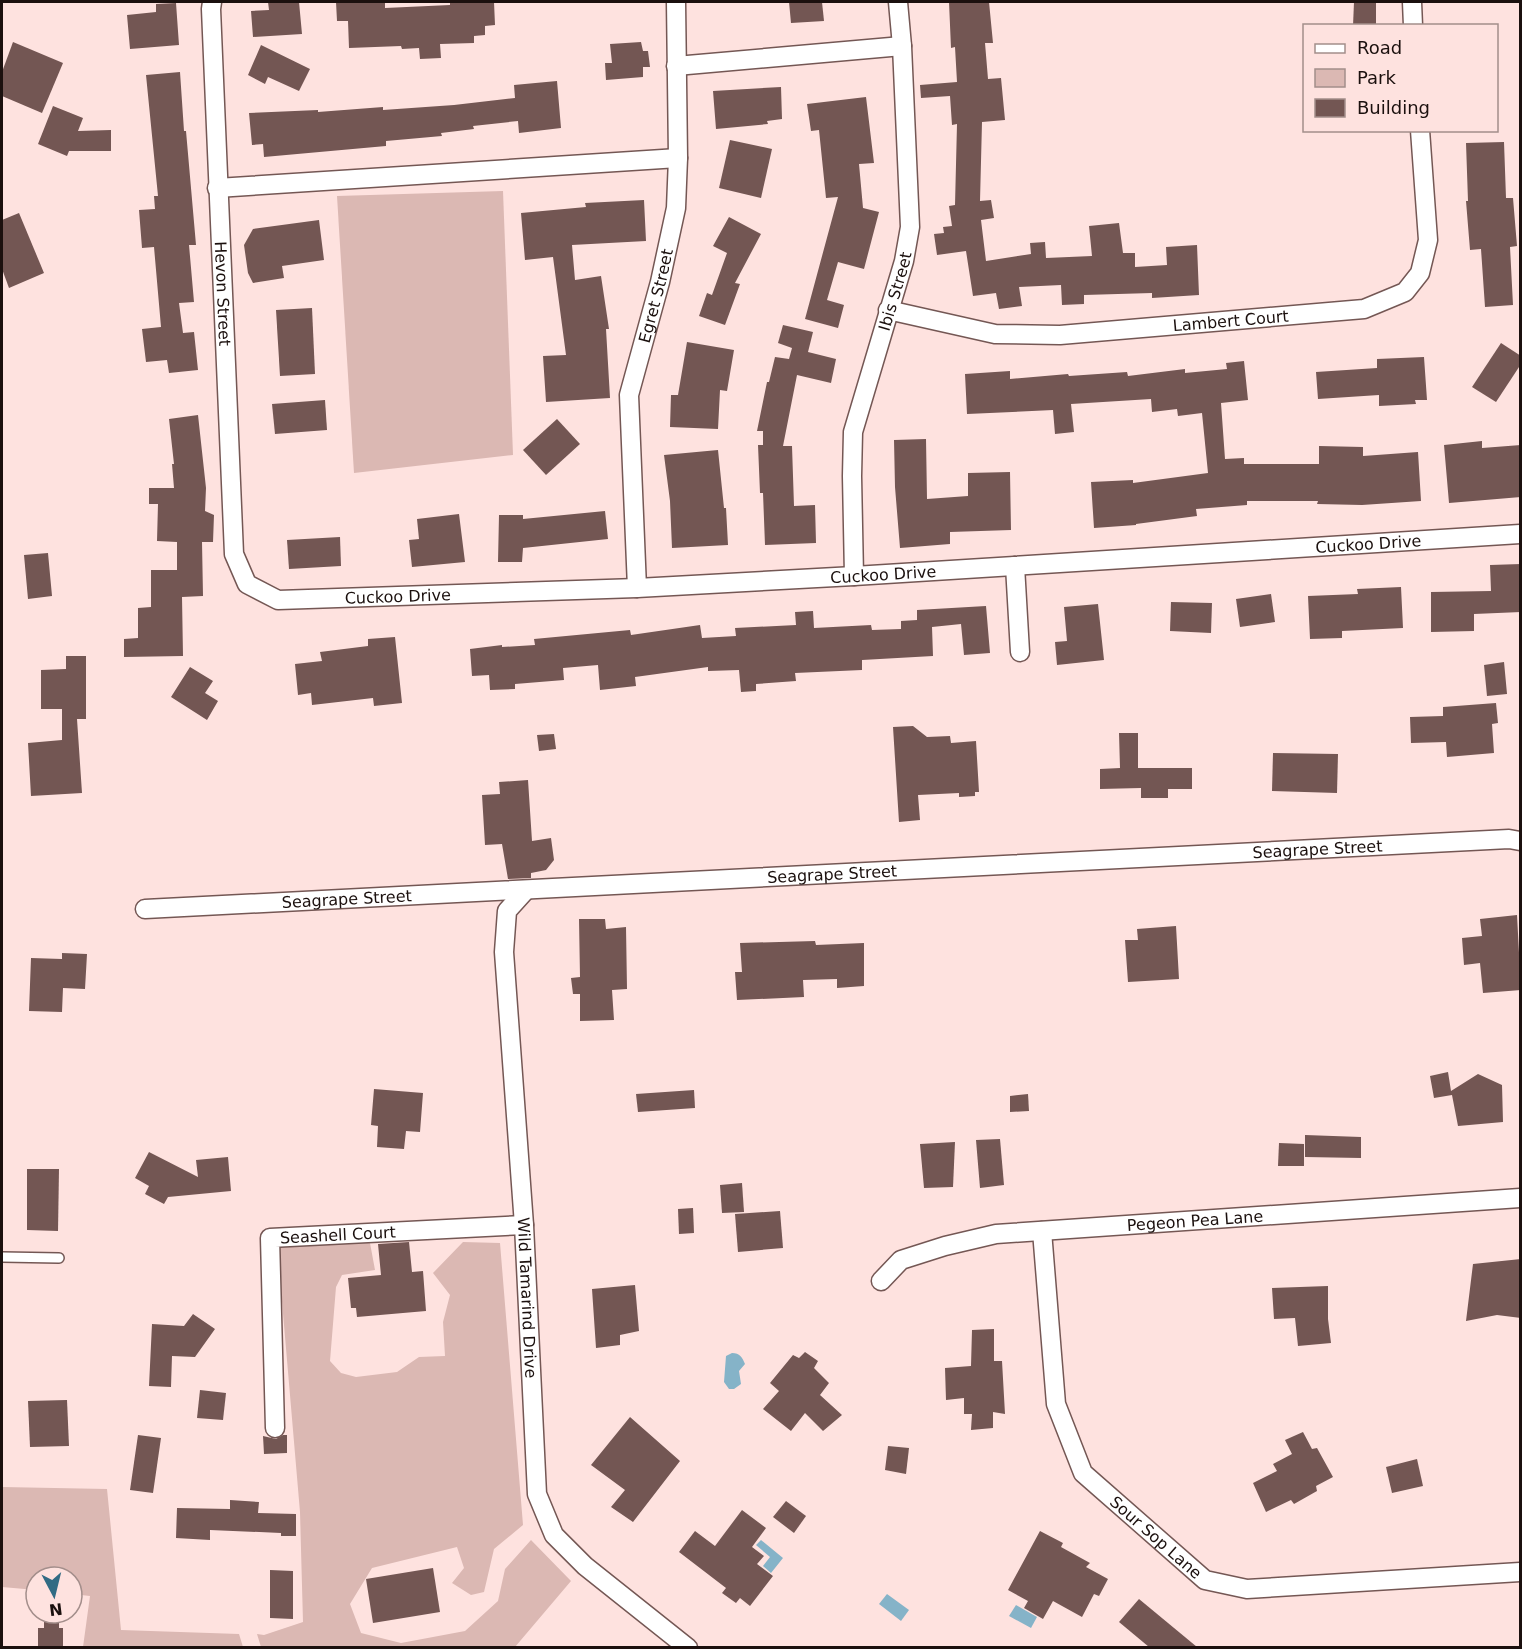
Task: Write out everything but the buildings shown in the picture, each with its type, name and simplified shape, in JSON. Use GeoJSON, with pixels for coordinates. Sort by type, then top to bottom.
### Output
{"type":"FeatureCollection","features":[{"type":"Feature","properties":{"kind":"street","name":"Hevon Street"},"geometry":{"type":"LineString","coordinates":[[212,2],[217,188],[234,555],[247,584]]}},
{"type":"Feature","properties":{"kind":"street","name":"Egret Street"},"geometry":{"type":"LineString","coordinates":[[637,588],[629,395],[660,282],[675,208],[678,158],[676,2]]}},
{"type":"Feature","properties":{"kind":"street","name":"Ibis Street"},"geometry":{"type":"LineString","coordinates":[[854,576],[853,432],[904,261],[910,227],[902,46],[897,2]]}},
{"type":"Feature","properties":{"kind":"street"},"geometry":{"type":"LineString","coordinates":[[1412,2],[1413,24]]}},
{"type":"Feature","properties":{"kind":"street"},"geometry":{"type":"LineString","coordinates":[[676,66],[902,46]]}},
{"type":"Feature","properties":{"kind":"street","name":"Lambert Court"},"geometry":{"type":"LineString","coordinates":[[888,310],[995,334],[1060,335],[1364,309],[1405,292],[1420,273],[1428,240],[1420,132]]}},
{"type":"Feature","properties":{"kind":"street"},"geometry":{"type":"LineString","coordinates":[[217,188],[678,158]]}},
{"type":"Feature","properties":{"kind":"street","name":"Cuckoo Drive"},"geometry":{"type":"LineString","coordinates":[[247,584],[278,600],[637,588],[1521,534]]}},
{"type":"Feature","properties":{"kind":"street"},"geometry":{"type":"LineString","coordinates":[[1015,566],[1020,652]]}},
{"type":"Feature","properties":{"kind":"street","name":"Seagrape Street"},"geometry":{"type":"LineString","coordinates":[[145,909],[1509,838],[1521,841]]}},
{"type":"Feature","properties":{"kind":"street","name":"Wild Tamarind Drive"},"geometry":{"type":"LineString","coordinates":[[526,890],[507,911],[504,952],[524,1224],[537,1494],[554,1535],[585,1566],[688,1647]]}},
{"type":"Feature","properties":{"kind":"street","name":"Pegeon Pea Lane"},"geometry":{"type":"LineString","coordinates":[[881,1281],[901,1260],[945,1245],[996,1234],[1521,1198]]}},
{"type":"Feature","properties":{"kind":"street","name":"Seashell Court"},"geometry":{"type":"LineString","coordinates":[[275,1428],[270,1238],[524,1224]]}},
{"type":"Feature","properties":{"kind":"street","name":"Sour Sop Lane"},"geometry":{"type":"LineString","coordinates":[[1042,1231],[1056,1404],[1083,1473],[1205,1580],[1247,1589],[1521,1572]]}},
{"type":"Feature","properties":{"kind":"lane"},"geometry":{"type":"LineString","coordinates":[[2,1257],[59,1258]]}},
{"type":"Feature","properties":{"kind":"green space"},"geometry":{"type":"Polygon","coordinates":[[[503,191],[513,455],[354,473],[337,196],[503,191]]]}},
{"type":"Feature","properties":{"kind":"green space"},"geometry":{"type":"Polygon","coordinates":[[[463,1242],[500,1243],[523,1525],[494,1549],[484,1592],[471,1595],[452,1583],[464,1568],[457,1547],[372,1568],[350,1604],[361,1633],[401,1643],[465,1631],[498,1601],[505,1569],[531,1540],[571,1581],[515,1647],[261,1647],[257,1634],[264,1635],[303,1622],[300,1512],[277,1243],[370,1243],[375,1270],[342,1275],[336,1287],[330,1361],[341,1373],[356,1377],[397,1372],[419,1357],[445,1356],[443,1322],[450,1295],[433,1273],[463,1242]]]}},
{"type":"Feature","properties":{"kind":"green space"},"geometry":{"type":"Polygon","coordinates":[[[2,1487],[107,1489],[121,1630],[239,1634],[243,1647],[83,1647],[90,1596],[84,1595],[84,1565],[24,1565],[24,1589],[2,1587],[2,1487]]]}},
{"type":"Feature","properties":{"kind":"water"},"geometry":{"type":"Polygon","coordinates":[[[732,1353],[740,1356],[745,1364],[739,1371],[741,1384],[734,1389],[729,1389],[724,1382],[726,1356],[732,1353]]]}},
{"type":"Feature","properties":{"kind":"water"},"geometry":{"type":"Polygon","coordinates":[[[761,1540],[783,1558],[771,1573],[763,1566],[770,1557],[756,1545],[761,1540]]]}},
{"type":"Feature","properties":{"kind":"water"},"geometry":{"type":"Polygon","coordinates":[[[887,1594],[909,1610],[901,1621],[879,1604],[887,1594]]]}},
{"type":"Feature","properties":{"kind":"water"},"geometry":{"type":"Polygon","coordinates":[[[1016,1605],[1037,1617],[1031,1628],[1009,1616],[1016,1605]]]}}]}
